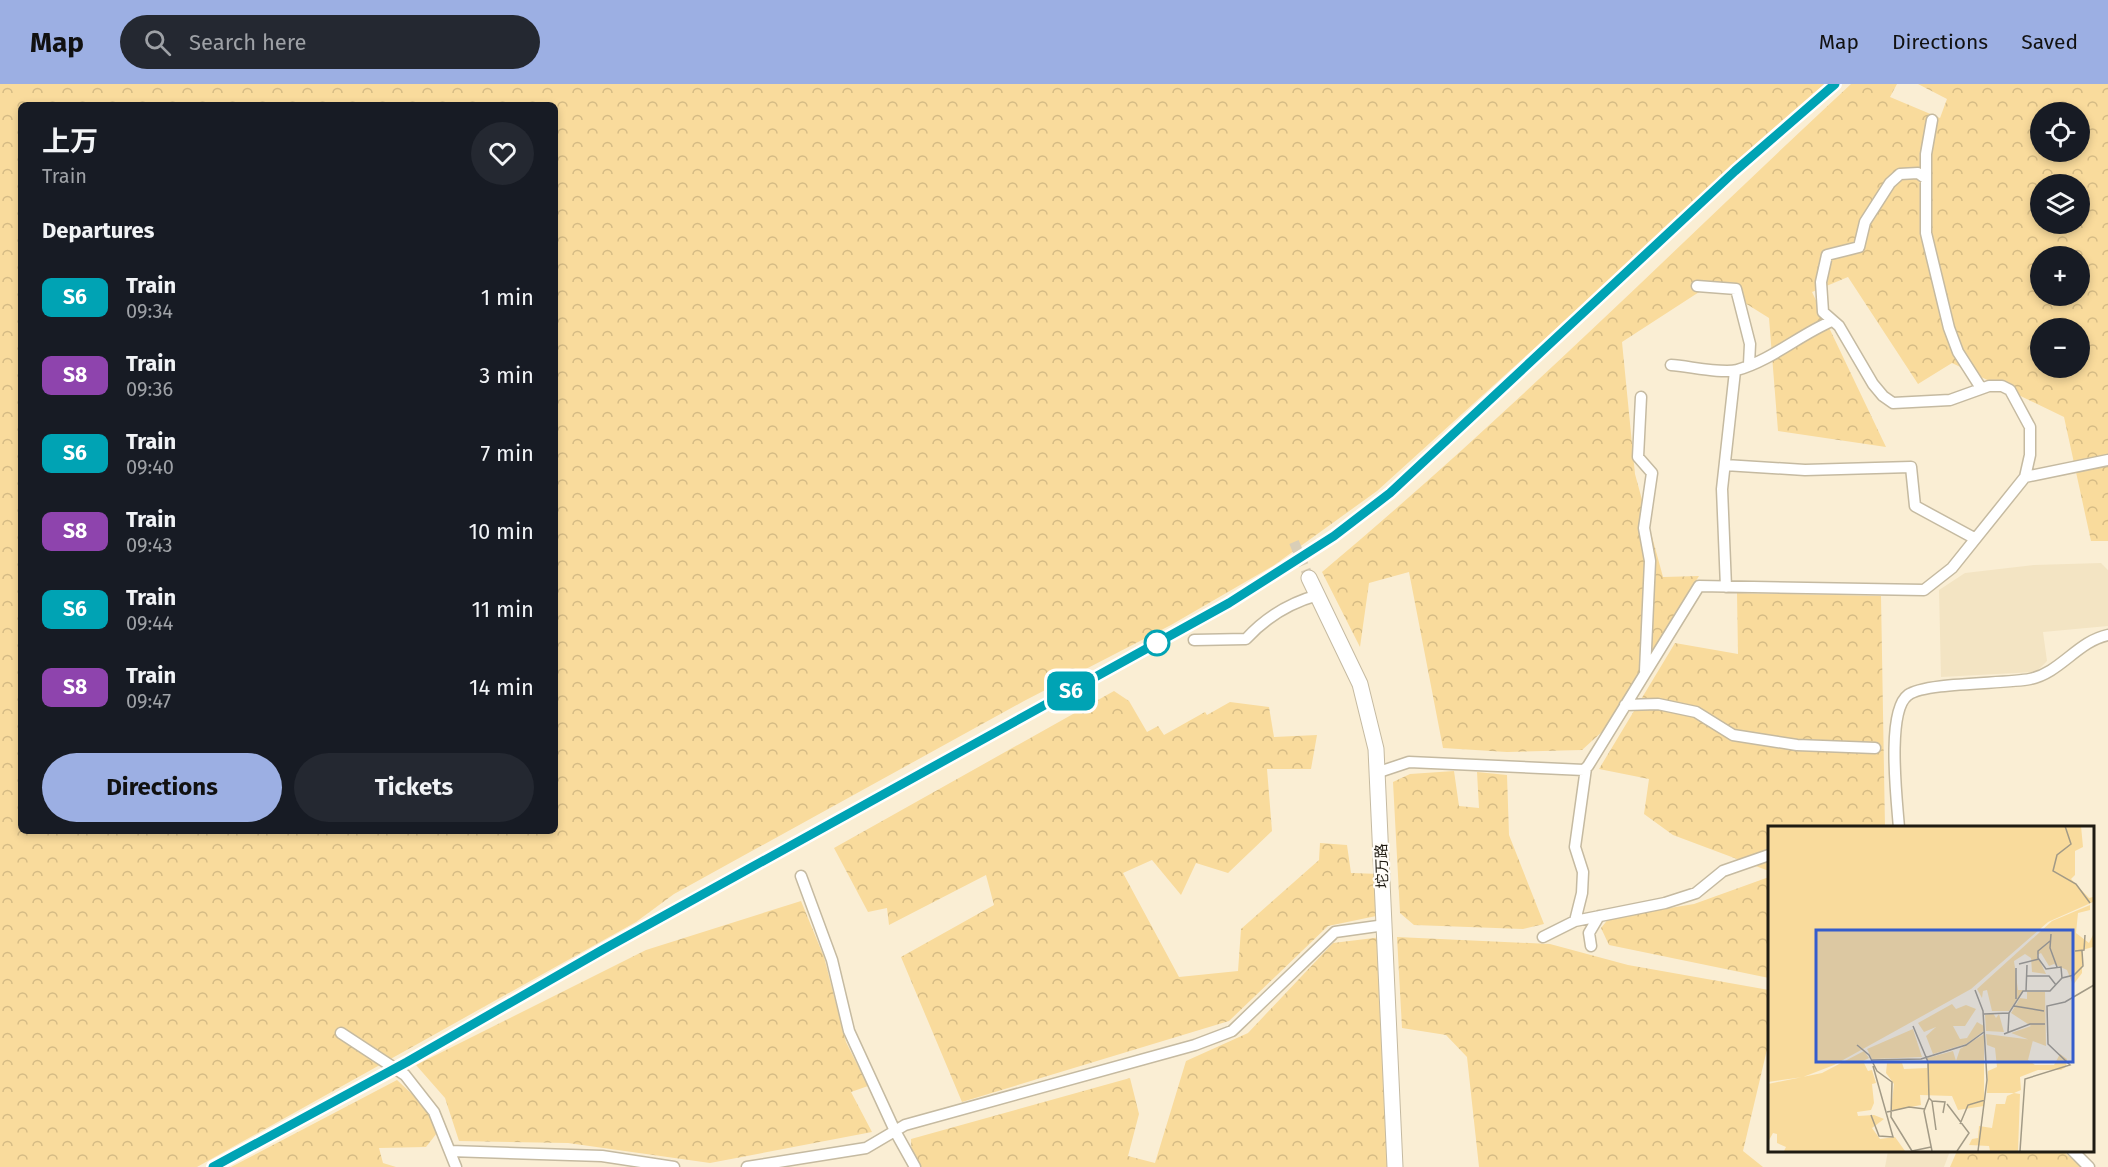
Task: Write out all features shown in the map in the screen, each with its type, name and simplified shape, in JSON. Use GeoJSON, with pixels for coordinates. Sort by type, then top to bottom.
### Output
{"type":"FeatureCollection","features":[{"type":"Feature","properties":{"kind":"main road","name":"坨万路"},"geometry":{"type":"LineString","coordinates":[[1309,578],[1366,701],[1379,772],[1395,1167]]}},
{"type":"Feature","properties":{"kind":"street"},"geometry":{"type":"LineString","coordinates":[[1932,120],[1926,154],[1926,234],[1949,328],[1958,352],[1981,388]]}},
{"type":"Feature","properties":{"kind":"street"},"geometry":{"type":"LineString","coordinates":[[1575,921],[1582,893],[1583,872],[1575,847],[1586,768],[1699,586],[1924,590],[1952,568],[2025,477],[2030,455],[2030,428],[2010,390],[2002,386],[1981,388],[1950,400],[1893,402],[1883,396],[1873,384],[1839,326],[1823,312],[1821,282],[1827,255],[1859,247],[1864,222],[1890,183],[1899,174],[1918,173],[1925,178]]}},
{"type":"Feature","properties":{"kind":"street"},"geometry":{"type":"LineString","coordinates":[[1696,286],[1736,290],[1750,344],[1749,364]]}},
{"type":"Feature","properties":{"kind":"street"},"geometry":{"type":"LineString","coordinates":[[1671,365],[1735,371],[1790,347],[1808,332],[1832,321]]}},
{"type":"Feature","properties":{"kind":"street"},"geometry":{"type":"LineString","coordinates":[[1726,587],[1722,489],[1735,371]]}},
{"type":"Feature","properties":{"kind":"street"},"geometry":{"type":"LineString","coordinates":[[1641,397],[1638,457],[1652,473],[1644,528],[1650,561],[1644,674]]}},
{"type":"Feature","properties":{"kind":"street"},"geometry":{"type":"LineString","coordinates":[[2025,477],[2108,460]]}},
{"type":"Feature","properties":{"kind":"street"},"geometry":{"type":"LineString","coordinates":[[1725,465],[1805,470],[1911,467],[1916,506],[1974,538]]}},
{"type":"Feature","properties":{"kind":"street"},"geometry":{"type":"LineString","coordinates":[[1194,640],[1246,639],[1261,623],[1281,610],[1318,595]]}},
{"type":"Feature","properties":{"kind":"street"},"geometry":{"type":"LineString","coordinates":[[1899,826],[1895,752],[1899,706],[1909,693],[1933,688],[2029,680],[2050,673],[2098,637],[2108,635]]}},
{"type":"Feature","properties":{"kind":"street"},"geometry":{"type":"LineString","coordinates":[[1625,705],[1658,704],[1696,712],[1733,735],[1797,745],[1875,748]]}},
{"type":"Feature","properties":{"kind":"street"},"geometry":{"type":"LineString","coordinates":[[1379,772],[1409,762],[1586,768]]}},
{"type":"Feature","properties":{"kind":"street"},"geometry":{"type":"LineString","coordinates":[[1543,937],[1575,921],[1665,903],[1696,894],[1723,871],[1768,855]]}},
{"type":"Feature","properties":{"kind":"street"},"geometry":{"type":"LineString","coordinates":[[801,876],[832,960],[849,1031],[895,1131],[915,1167]]}},
{"type":"Feature","properties":{"kind":"street"},"geometry":{"type":"LineString","coordinates":[[1591,946],[1590,933],[1599,916]]}},
{"type":"Feature","properties":{"kind":"street"},"geometry":{"type":"LineString","coordinates":[[747,1167],[866,1148],[905,1125],[1195,1045],[1232,1031],[1335,932],[1384,925]]}},
{"type":"Feature","properties":{"kind":"street"},"geometry":{"type":"LineString","coordinates":[[341,1033],[405,1075],[434,1112],[456,1167]]}},
{"type":"Feature","properties":{"kind":"street"},"geometry":{"type":"LineString","coordinates":[[450,1151],[602,1156],[674,1167]]}},
{"type":"Feature","properties":{"kind":"street"},"geometry":{"type":"LineString","coordinates":[[2074,1152],[2089,1167]]}},
{"type":"Feature","properties":{"kind":"shaded area"},"geometry":{"type":"Polygon","coordinates":[[[2101,563],[2108,570],[2108,626],[2043,632],[2047,661],[2036,672],[1941,677],[1939,590],[1965,573],[2034,565],[2101,563]]]}},
{"type":"Feature","properties":{"kind":"shaded area"},"geometry":{"type":"Polygon","coordinates":[[[1888,1152],[1950,1152],[1944,1167],[1885,1167],[1888,1152]]]}},
{"type":"Feature","properties":{"kind":"green space"},"geometry":{"type":"Polygon","coordinates":[[[0,84],[1826,84],[1377,491],[1273,566],[1171,625],[1024,701],[674,894],[636,922],[197,1167],[0,1167],[0,84]]]}},
{"type":"Feature","properties":{"kind":"green space"},"geometry":{"type":"Polygon","coordinates":[[[1851,84],[1897,84],[1890,97],[1940,118],[1947,99],[1918,84],[2108,84],[2108,541],[2091,541],[2064,417],[1952,363],[1918,384],[1848,277],[1812,292],[1886,447],[1778,431],[1769,318],[1713,283],[1622,342],[1635,474],[1663,577],[1699,576],[1605,729],[1582,750],[1507,752],[1443,748],[1409,572],[1369,583],[1360,647],[1322,572],[1458,454],[1851,84]]]}},
{"type":"Feature","properties":{"kind":"green space"},"geometry":{"type":"Polygon","coordinates":[[[1737,593],[1881,596],[1885,826],[1768,826],[1768,871],[1673,835],[1644,814],[1649,779],[1599,769],[1675,643],[1738,654],[1737,593]]]}},
{"type":"Feature","properties":{"kind":"green space"},"geometry":{"type":"Polygon","coordinates":[[[1114,691],[1129,701],[1147,732],[1158,726],[1164,735],[1205,712],[1207,715],[1230,702],[1269,707],[1274,737],[1317,735],[1311,769],[1267,769],[1272,831],[1228,873],[1196,863],[1181,895],[1152,860],[1123,873],[1179,977],[1238,971],[1241,929],[1319,860],[1320,843],[1347,845],[1351,873],[1381,874],[1381,915],[1328,926],[1229,1021],[962,1102],[901,957],[994,905],[986,875],[889,925],[887,908],[868,912],[834,848],[1114,691]]]}},
{"type":"Feature","properties":{"kind":"green space"},"geometry":{"type":"Polygon","coordinates":[[[1454,771],[1459,806],[1479,808],[1477,772],[1507,775],[1509,835],[1544,924],[1523,929],[1414,925],[1400,913],[1393,782],[1410,774],[1454,771]]]}},
{"type":"Feature","properties":{"kind":"green space"},"geometry":{"type":"Polygon","coordinates":[[[1768,877],[1768,978],[1609,945],[1601,928],[1609,918],[1694,904],[1768,877]]]}},
{"type":"Feature","properties":{"kind":"green space"},"geometry":{"type":"Polygon","coordinates":[[[801,901],[824,957],[846,1042],[868,1086],[851,1092],[872,1132],[710,1163],[568,1143],[459,1141],[445,1098],[416,1065],[646,950],[801,901]]]}},
{"type":"Feature","properties":{"kind":"green space"},"geometry":{"type":"Polygon","coordinates":[[[1382,937],[1390,1167],[912,1167],[911,1139],[1130,1078],[1139,1114],[1128,1156],[1155,1163],[1186,1061],[1248,1033],[1333,943],[1382,937]]]}},
{"type":"Feature","properties":{"kind":"green space"},"geometry":{"type":"Polygon","coordinates":[[[1397,937],[1550,944],[1628,965],[1768,990],[1768,1045],[1743,1151],[1763,1167],[1479,1167],[1467,1057],[1446,1035],[1402,1028],[1397,937]]]}},
{"type":"Feature","properties":{"kind":"green space"},"geometry":{"type":"Polygon","coordinates":[[[397,1080],[426,1107],[437,1133],[426,1147],[379,1148],[383,1163],[396,1167],[231,1167],[397,1080]]]}},
{"type":"Feature","properties":{"kind":"green space"},"geometry":{"type":"Polygon","coordinates":[[[1957,1152],[2064,1152],[2081,1167],[1950,1167],[1957,1152]]]}},
{"type":"Feature","properties":{"kind":"tunnel"},"geometry":{"type":"LineString","coordinates":[[1294,542],[1309,578]]}},
{"type":"Feature","properties":{"kind":"railway"},"geometry":{"type":"LineString","coordinates":[[213,1167],[918,775],[1120,666],[1187,628],[1316,546],[1378,500],[1437,451],[1735,171],[1835,84]]}},
{"type":"Feature","properties":{"kind":"train","name":"S6"},"geometry":{"type":"LineString","coordinates":[[213,1167],[407,1062],[604,949],[1229,603],[1334,536],[1390,493],[1437,451],[1735,171],[1792,124],[1835,84]]}}]}
